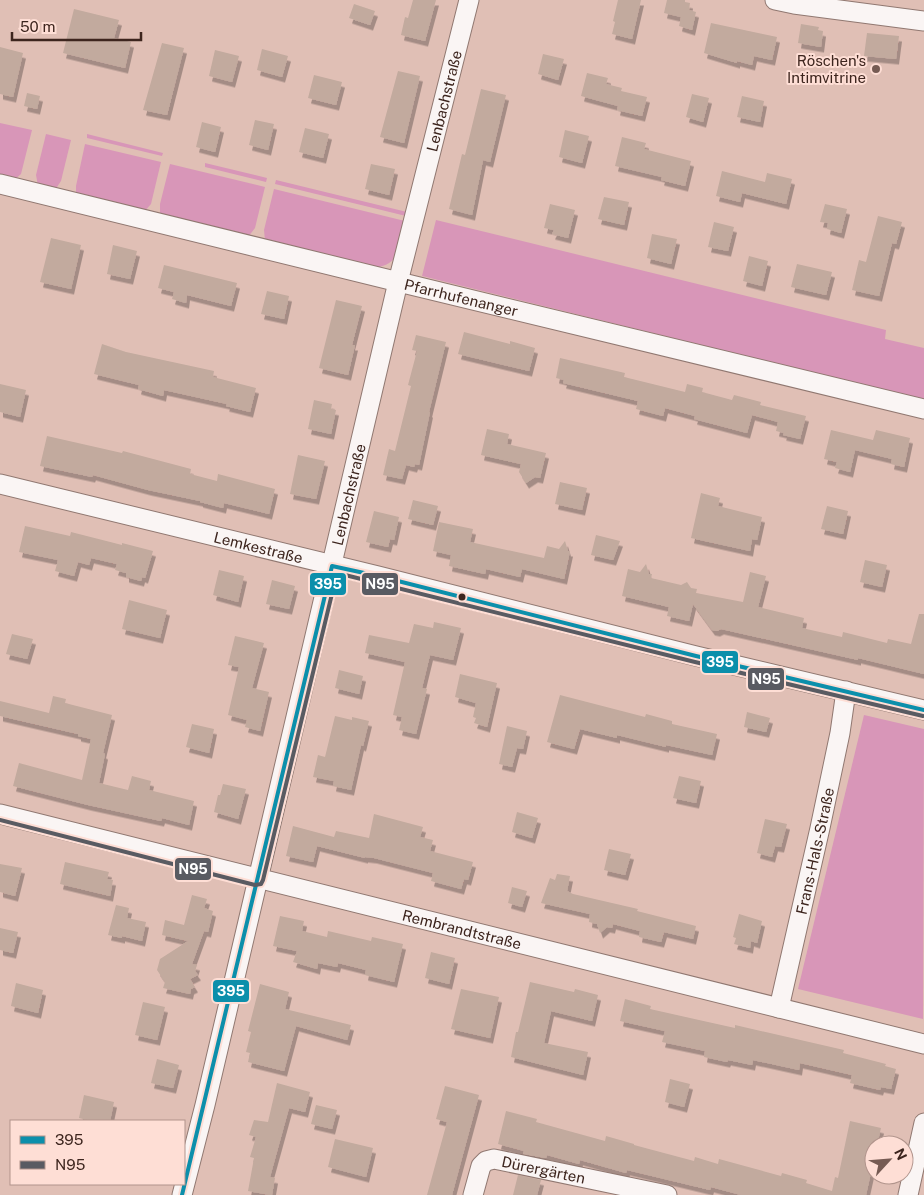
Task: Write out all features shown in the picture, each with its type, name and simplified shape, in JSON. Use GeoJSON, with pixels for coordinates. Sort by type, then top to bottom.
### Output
{"type":"FeatureCollection","features":[{"type":"Feature","properties":{"kind":"street","name":"Lenbachstraße"},"geometry":{"type":"LineString","coordinates":[[185,1184],[204,1111],[398,282],[469,0]]}},
{"type":"Feature","properties":{"kind":"street"},"geometry":{"type":"LineString","coordinates":[[775,0],[924,21]]}},
{"type":"Feature","properties":{"kind":"street","name":"Pfarrhufenanger"},"geometry":{"type":"LineString","coordinates":[[0,184],[924,409]]}},
{"type":"Feature","properties":{"kind":"street","name":"Lemkestraße"},"geometry":{"type":"LineString","coordinates":[[0,484],[696,656],[924,710]]}},
{"type":"Feature","properties":{"kind":"street","name":"Frans-Hals-Straße"},"geometry":{"type":"LineString","coordinates":[[779,1008],[822,818],[840,732],[846,691]]}},
{"type":"Feature","properties":{"kind":"street","name":"Rembrandtstraße"},"geometry":{"type":"LineString","coordinates":[[0,814],[924,1044]]}},
{"type":"Feature","properties":{"kind":"street"},"geometry":{"type":"LineString","coordinates":[[908,1195],[924,1123]]}},
{"type":"Feature","properties":{"kind":"street","name":"Dürergärten"},"geometry":{"type":"LineString","coordinates":[[473,1195],[481,1166],[486,1161],[494,1159],[667,1195]]}},
{"type":"Feature","properties":{"kind":"shaded area"},"geometry":{"type":"Polygon","coordinates":[[[0,123],[32,130],[21,174],[14,180],[0,177],[0,123]]]}},
{"type":"Feature","properties":{"kind":"shaded area"},"geometry":{"type":"Polygon","coordinates":[[[46,134],[71,140],[61,181],[55,190],[38,186],[36,175],[46,134]]]}},
{"type":"Feature","properties":{"kind":"shaded area"},"geometry":{"type":"Polygon","coordinates":[[[87,134],[163,153],[162,156],[87,138],[87,134]]]}},
{"type":"Feature","properties":{"kind":"shaded area"},"geometry":{"type":"Polygon","coordinates":[[[85,144],[161,162],[151,204],[144,212],[76,195],[76,186],[85,144]]]}},
{"type":"Feature","properties":{"kind":"shaded area"},"geometry":{"type":"Polygon","coordinates":[[[205,163],[267,178],[266,182],[205,167],[205,163]]]}},
{"type":"Feature","properties":{"kind":"shaded area"},"geometry":{"type":"Polygon","coordinates":[[[170,164],[265,187],[255,228],[248,237],[160,216],[160,204],[170,164]]]}},
{"type":"Feature","properties":{"kind":"shaded area"},"geometry":{"type":"Polygon","coordinates":[[[276,180],[407,212],[406,216],[275,184],[276,180]]]}},
{"type":"Feature","properties":{"kind":"shaded area"},"geometry":{"type":"Polygon","coordinates":[[[274,189],[405,221],[399,251],[391,262],[375,268],[265,241],[264,230],[274,189]]]}},
{"type":"Feature","properties":{"kind":"shaded area"},"geometry":{"type":"Polygon","coordinates":[[[436,220],[886,330],[885,339],[924,348],[924,400],[422,276],[436,220]]]}},
{"type":"Feature","properties":{"kind":"shaded area"},"geometry":{"type":"Polygon","coordinates":[[[864,715],[924,729],[923,1019],[798,989],[864,715]]]}},
{"type":"Feature","properties":{"kind":"building"},"geometry":{"type":"Polygon","coordinates":[[[413,0],[436,0],[425,41],[401,35],[405,17],[408,18],[413,0]]]}},
{"type":"Feature","properties":{"kind":"building"},"geometry":{"type":"Polygon","coordinates":[[[618,0],[641,0],[632,39],[612,34],[618,0]]]}},
{"type":"Feature","properties":{"kind":"building"},"geometry":{"type":"Polygon","coordinates":[[[667,0],[685,0],[685,2],[690,3],[689,10],[696,12],[692,30],[679,26],[681,17],[664,13],[667,0]]]}},
{"type":"Feature","properties":{"kind":"building"},"geometry":{"type":"Polygon","coordinates":[[[354,4],[375,11],[370,25],[349,18],[354,4]]]}},
{"type":"Feature","properties":{"kind":"building"},"geometry":{"type":"Polygon","coordinates":[[[74,9],[119,20],[114,38],[131,42],[125,68],[63,53],[74,9]]]}},
{"type":"Feature","properties":{"kind":"building"},"geometry":{"type":"Polygon","coordinates":[[[711,23],[777,37],[772,60],[754,56],[752,65],[737,61],[737,63],[704,53],[711,23]]]}},
{"type":"Feature","properties":{"kind":"building"},"geometry":{"type":"Polygon","coordinates":[[[801,24],[819,27],[818,30],[823,31],[821,47],[798,43],[801,24]]]}},
{"type":"Feature","properties":{"kind":"building"},"geometry":{"type":"Polygon","coordinates":[[[867,33],[899,36],[896,59],[864,56],[867,33]]]}},
{"type":"Feature","properties":{"kind":"building"},"geometry":{"type":"Polygon","coordinates":[[[162,43],[184,48],[167,115],[143,110],[162,43]]]}},
{"type":"Feature","properties":{"kind":"building"},"geometry":{"type":"Polygon","coordinates":[[[0,47],[23,53],[13,97],[0,94],[0,47]]]}},
{"type":"Feature","properties":{"kind":"building"},"geometry":{"type":"Polygon","coordinates":[[[262,49],[288,56],[282,77],[257,70],[262,49]]]}},
{"type":"Feature","properties":{"kind":"building"},"geometry":{"type":"Polygon","coordinates":[[[215,50],[239,56],[232,82],[209,76],[215,50]]]}},
{"type":"Feature","properties":{"kind":"building"},"geometry":{"type":"Polygon","coordinates":[[[543,54],[564,59],[558,80],[538,74],[543,54]]]}},
{"type":"Feature","properties":{"kind":"building"},"geometry":{"type":"Polygon","coordinates":[[[398,71],[420,76],[404,143],[380,137],[398,71]]]}},
{"type":"Feature","properties":{"kind":"building"},"geometry":{"type":"Polygon","coordinates":[[[587,73],[608,78],[606,84],[622,88],[621,91],[647,97],[642,116],[617,110],[618,106],[581,96],[587,73]]]}},
{"type":"Feature","properties":{"kind":"building"},"geometry":{"type":"Polygon","coordinates":[[[314,75],[342,82],[336,105],[308,98],[314,75]]]}},
{"type":"Feature","properties":{"kind":"building"},"geometry":{"type":"Polygon","coordinates":[[[481,89],[506,95],[490,162],[483,160],[472,215],[449,209],[462,154],[465,155],[481,89]]]}},
{"type":"Feature","properties":{"kind":"building"},"geometry":{"type":"Polygon","coordinates":[[[27,93],[40,96],[37,109],[24,106],[27,93]]]}},
{"type":"Feature","properties":{"kind":"building"},"geometry":{"type":"Polygon","coordinates":[[[692,94],[709,98],[703,122],[686,117],[692,94]]]}},
{"type":"Feature","properties":{"kind":"building"},"geometry":{"type":"Polygon","coordinates":[[[742,96],[764,101],[760,122],[737,117],[742,96]]]}},
{"type":"Feature","properties":{"kind":"building"},"geometry":{"type":"Polygon","coordinates":[[[255,120],[274,124],[268,150],[249,145],[255,120]]]}},
{"type":"Feature","properties":{"kind":"building"},"geometry":{"type":"Polygon","coordinates":[[[202,122],[221,127],[215,152],[196,147],[202,122]]]}},
{"type":"Feature","properties":{"kind":"building"},"geometry":{"type":"Polygon","coordinates":[[[305,128],[329,134],[323,158],[299,152],[305,128]]]}},
{"type":"Feature","properties":{"kind":"building"},"geometry":{"type":"Polygon","coordinates":[[[565,130],[589,136],[582,163],[559,157],[565,130]]]}},
{"type":"Feature","properties":{"kind":"building"},"geometry":{"type":"Polygon","coordinates":[[[622,137],[646,143],[644,149],[691,161],[685,186],[661,180],[662,177],[615,166],[622,137]]]}},
{"type":"Feature","properties":{"kind":"building"},"geometry":{"type":"Polygon","coordinates":[[[371,164],[395,169],[389,195],[365,189],[371,164]]]}},
{"type":"Feature","properties":{"kind":"building"},"geometry":{"type":"Polygon","coordinates":[[[722,171],[765,182],[767,173],[792,179],[786,204],[742,193],[740,202],[716,196],[722,171]]]}},
{"type":"Feature","properties":{"kind":"building"},"geometry":{"type":"Polygon","coordinates":[[[604,197],[629,202],[624,225],[598,219],[604,197]]]}},
{"type":"Feature","properties":{"kind":"building"},"geometry":{"type":"Polygon","coordinates":[[[550,204],[575,210],[568,238],[552,234],[554,230],[544,228],[550,204]]]}},
{"type":"Feature","properties":{"kind":"building"},"geometry":{"type":"Polygon","coordinates":[[[825,204],[847,209],[841,233],[827,229],[828,223],[820,222],[825,204]]]}},
{"type":"Feature","properties":{"kind":"building"},"geometry":{"type":"Polygon","coordinates":[[[878,216],[902,222],[896,244],[892,243],[879,296],[852,290],[859,260],[866,262],[878,216]]]}},
{"type":"Feature","properties":{"kind":"building"},"geometry":{"type":"Polygon","coordinates":[[[714,222],[734,227],[728,251],[708,247],[714,222]]]}},
{"type":"Feature","properties":{"kind":"building"},"geometry":{"type":"Polygon","coordinates":[[[652,234],[677,239],[671,264],[647,258],[652,234]]]}},
{"type":"Feature","properties":{"kind":"building"},"geometry":{"type":"Polygon","coordinates":[[[51,238],[81,245],[71,289],[40,282],[51,238]]]}},
{"type":"Feature","properties":{"kind":"building"},"geometry":{"type":"Polygon","coordinates":[[[113,245],[137,251],[130,279],[107,274],[113,245]]]}},
{"type":"Feature","properties":{"kind":"building"},"geometry":{"type":"Polygon","coordinates":[[[749,256],[768,261],[762,286],[743,281],[749,256]]]}},
{"type":"Feature","properties":{"kind":"building"},"geometry":{"type":"Polygon","coordinates":[[[797,264],[832,272],[826,295],[791,287],[797,264]]]}},
{"type":"Feature","properties":{"kind":"building"},"geometry":{"type":"Polygon","coordinates":[[[164,265],[237,283],[231,306],[187,295],[186,303],[172,299],[174,292],[158,288],[164,265]]]}},
{"type":"Feature","properties":{"kind":"building"},"geometry":{"type":"Polygon","coordinates":[[[267,291],[289,296],[284,319],[261,314],[267,291]]]}},
{"type":"Feature","properties":{"kind":"building"},"geometry":{"type":"Polygon","coordinates":[[[336,300],[362,306],[352,345],[355,345],[348,375],[319,368],[336,300]]]}},
{"type":"Feature","properties":{"kind":"building"},"geometry":{"type":"Polygon","coordinates":[[[464,332],[510,344],[510,341],[535,348],[529,371],[458,354],[464,332]]]}},
{"type":"Feature","properties":{"kind":"building"},"geometry":{"type":"Polygon","coordinates":[[[416,335],[446,342],[429,412],[419,465],[415,464],[414,467],[406,465],[402,479],[383,475],[389,449],[395,451],[411,386],[408,385],[417,351],[412,350],[416,335]]]}},
{"type":"Feature","properties":{"kind":"building"},"geometry":{"type":"Polygon","coordinates":[[[102,344],[126,352],[214,371],[213,377],[256,388],[250,412],[226,406],[227,404],[164,390],[163,396],[138,389],[139,385],[94,374],[102,344]]]}},
{"type":"Feature","properties":{"kind":"building"},"geometry":{"type":"Polygon","coordinates":[[[560,358],[625,373],[624,377],[685,392],[687,384],[703,388],[702,392],[732,400],[734,395],[761,402],[760,405],[806,416],[800,439],[783,435],[784,433],[776,431],[778,422],[752,415],[747,433],[694,419],[695,416],[665,408],[663,416],[636,409],[638,401],[563,383],[564,380],[556,378],[560,358]]]}},
{"type":"Feature","properties":{"kind":"building"},"geometry":{"type":"Polygon","coordinates":[[[0,384],[26,390],[20,417],[0,412],[0,384]]]}},
{"type":"Feature","properties":{"kind":"building"},"geometry":{"type":"Polygon","coordinates":[[[314,400],[332,404],[331,409],[336,410],[331,434],[308,429],[314,400]]]}},
{"type":"Feature","properties":{"kind":"building"},"geometry":{"type":"Polygon","coordinates":[[[487,429],[509,434],[507,444],[546,453],[540,478],[535,477],[526,483],[519,472],[521,464],[481,455],[487,429]]]}},
{"type":"Feature","properties":{"kind":"building"},"geometry":{"type":"Polygon","coordinates":[[[831,430],[873,440],[876,430],[910,438],[904,467],[891,464],[892,459],[855,450],[850,472],[835,468],[837,462],[824,459],[831,430]]]}},
{"type":"Feature","properties":{"kind":"building"},"geometry":{"type":"Polygon","coordinates":[[[47,436],[122,453],[123,451],[191,469],[190,474],[217,481],[218,474],[275,489],[269,514],[224,503],[223,508],[93,475],[92,477],[40,466],[47,436]]]}},
{"type":"Feature","properties":{"kind":"building"},"geometry":{"type":"Polygon","coordinates":[[[298,455],[325,461],[316,499],[290,494],[298,455]]]}},
{"type":"Feature","properties":{"kind":"building"},"geometry":{"type":"Polygon","coordinates":[[[560,482],[587,488],[582,510],[555,504],[560,482]]]}},
{"type":"Feature","properties":{"kind":"building"},"geometry":{"type":"Polygon","coordinates":[[[701,493],[720,498],[718,506],[762,517],[757,540],[752,539],[750,551],[691,538],[701,493]]]}},
{"type":"Feature","properties":{"kind":"building"},"geometry":{"type":"Polygon","coordinates":[[[413,500],[438,506],[433,525],[408,519],[413,500]]]}},
{"type":"Feature","properties":{"kind":"building"},"geometry":{"type":"Polygon","coordinates":[[[827,506],[848,511],[843,534],[821,529],[827,506]]]}},
{"type":"Feature","properties":{"kind":"building"},"geometry":{"type":"Polygon","coordinates":[[[374,511],[399,517],[394,540],[390,539],[388,547],[366,542],[374,511]]]}},
{"type":"Feature","properties":{"kind":"building"},"geometry":{"type":"Polygon","coordinates":[[[439,522],[473,529],[470,542],[544,558],[547,546],[559,549],[565,541],[568,551],[570,551],[564,579],[522,569],[520,577],[486,569],[485,574],[449,566],[451,555],[433,551],[439,522]]]}},
{"type":"Feature","properties":{"kind":"building"},"geometry":{"type":"Polygon","coordinates":[[[25,526],[70,536],[71,532],[153,551],[145,578],[142,577],[141,581],[126,577],[126,573],[115,570],[117,564],[91,558],[89,565],[78,562],[74,576],[55,571],[58,560],[19,552],[25,526]]]}},
{"type":"Feature","properties":{"kind":"building"},"geometry":{"type":"Polygon","coordinates":[[[596,535],[620,541],[613,560],[591,555],[596,535]]]}},
{"type":"Feature","properties":{"kind":"building"},"geometry":{"type":"Polygon","coordinates":[[[865,560],[887,565],[882,587],[860,582],[865,560]]]}},
{"type":"Feature","properties":{"kind":"building"},"geometry":{"type":"Polygon","coordinates":[[[646,564],[649,574],[652,574],[651,578],[681,585],[687,582],[691,588],[697,589],[696,593],[743,602],[750,572],[766,576],[758,607],[804,618],[802,628],[842,637],[843,632],[887,643],[888,639],[911,644],[919,614],[924,614],[924,674],[721,629],[717,631],[712,630],[693,604],[689,621],[667,616],[669,607],[622,596],[628,569],[640,572],[646,564]]]}},
{"type":"Feature","properties":{"kind":"building"},"geometry":{"type":"Polygon","coordinates":[[[219,570],[244,576],[238,602],[213,595],[219,570]]]}},
{"type":"Feature","properties":{"kind":"building"},"geometry":{"type":"Polygon","coordinates":[[[272,580],[295,586],[289,609],[266,604],[272,580]]]}},
{"type":"Feature","properties":{"kind":"building"},"geometry":{"type":"Polygon","coordinates":[[[129,600],[167,610],[160,638],[122,629],[129,600]]]}},
{"type":"Feature","properties":{"kind":"building"},"geometry":{"type":"Polygon","coordinates":[[[434,622],[461,628],[453,660],[430,655],[422,688],[427,689],[416,734],[399,730],[402,717],[393,715],[405,662],[365,653],[369,635],[409,643],[414,624],[433,628],[434,622]]]}},
{"type":"Feature","properties":{"kind":"building"},"geometry":{"type":"Polygon","coordinates":[[[12,634],[33,639],[27,659],[6,654],[12,634]]]}},
{"type":"Feature","properties":{"kind":"building"},"geometry":{"type":"Polygon","coordinates":[[[235,636],[264,643],[252,688],[269,692],[260,731],[245,727],[247,720],[228,715],[239,667],[228,665],[235,636]]]}},
{"type":"Feature","properties":{"kind":"building"},"geometry":{"type":"Polygon","coordinates":[[[339,670],[363,676],[359,694],[335,688],[339,670]]]}},
{"type":"Feature","properties":{"kind":"building"},"geometry":{"type":"Polygon","coordinates":[[[460,674],[497,683],[487,727],[474,723],[476,718],[473,717],[476,703],[455,697],[460,674]]]}},
{"type":"Feature","properties":{"kind":"building"},"geometry":{"type":"Polygon","coordinates":[[[560,695],[645,717],[646,714],[672,721],[672,724],[717,734],[712,755],[666,745],[666,747],[617,735],[617,738],[580,729],[574,749],[547,742],[560,695]]]}},
{"type":"Feature","properties":{"kind":"building"},"geometry":{"type":"Polygon","coordinates":[[[53,696],[66,699],[65,703],[112,715],[103,753],[105,754],[99,783],[128,790],[132,776],[151,781],[149,790],[194,801],[189,825],[162,818],[161,821],[88,805],[13,786],[19,763],[82,780],[91,739],[78,736],[78,734],[0,716],[0,701],[49,713],[53,696]]]}},
{"type":"Feature","properties":{"kind":"building"},"geometry":{"type":"Polygon","coordinates":[[[747,712],[770,718],[766,732],[744,727],[747,712]]]}},
{"type":"Feature","properties":{"kind":"building"},"geometry":{"type":"Polygon","coordinates":[[[335,716],[369,721],[363,746],[361,745],[351,790],[333,786],[334,781],[313,777],[318,755],[325,757],[335,716]]]}},
{"type":"Feature","properties":{"kind":"building"},"geometry":{"type":"Polygon","coordinates":[[[192,724],[214,729],[209,753],[186,747],[192,724]]]}},
{"type":"Feature","properties":{"kind":"building"},"geometry":{"type":"Polygon","coordinates":[[[507,726],[527,731],[523,749],[517,748],[512,767],[499,764],[507,726]]]}},
{"type":"Feature","properties":{"kind":"building"},"geometry":{"type":"Polygon","coordinates":[[[679,776],[701,781],[696,803],[673,798],[679,776]]]}},
{"type":"Feature","properties":{"kind":"building"},"geometry":{"type":"Polygon","coordinates":[[[223,784],[246,789],[238,819],[214,812],[223,784]]]}},
{"type":"Feature","properties":{"kind":"building"},"geometry":{"type":"Polygon","coordinates":[[[517,812],[538,818],[532,838],[512,832],[517,812]]]}},
{"type":"Feature","properties":{"kind":"building"},"geometry":{"type":"Polygon","coordinates":[[[374,814],[423,827],[420,837],[433,840],[430,851],[473,862],[468,880],[464,879],[461,889],[431,881],[433,873],[317,846],[313,862],[286,856],[293,826],[334,837],[336,831],[369,838],[374,814]]]}},
{"type":"Feature","properties":{"kind":"building"},"geometry":{"type":"Polygon","coordinates":[[[765,819],[787,824],[781,847],[775,846],[772,857],[757,853],[765,819]]]}},
{"type":"Feature","properties":{"kind":"building"},"geometry":{"type":"Polygon","coordinates":[[[609,849],[631,854],[625,875],[604,870],[609,849]]]}},
{"type":"Feature","properties":{"kind":"building"},"geometry":{"type":"Polygon","coordinates":[[[65,862],[109,872],[107,879],[113,880],[110,896],[60,884],[65,862]]]}},
{"type":"Feature","properties":{"kind":"building"},"geometry":{"type":"Polygon","coordinates":[[[0,864],[22,868],[15,896],[0,892],[0,864]]]}},
{"type":"Feature","properties":{"kind":"building"},"geometry":{"type":"Polygon","coordinates":[[[557,874],[570,876],[567,891],[573,894],[638,909],[637,911],[696,926],[693,939],[664,932],[661,942],[639,937],[640,931],[613,924],[612,928],[607,927],[600,933],[597,924],[589,922],[590,914],[541,903],[550,878],[555,880],[557,874]]]}},
{"type":"Feature","properties":{"kind":"building"},"geometry":{"type":"Polygon","coordinates":[[[512,887],[527,891],[522,907],[508,903],[512,887]]]}},
{"type":"Feature","properties":{"kind":"building"},"geometry":{"type":"Polygon","coordinates":[[[192,895],[207,899],[204,908],[213,911],[208,932],[204,931],[192,964],[197,965],[195,971],[198,975],[190,979],[195,987],[191,989],[190,994],[163,988],[165,982],[157,970],[160,959],[188,941],[162,935],[165,920],[184,925],[192,895]]]}},
{"type":"Feature","properties":{"kind":"building"},"geometry":{"type":"Polygon","coordinates":[[[116,905],[129,908],[127,918],[146,922],[142,941],[108,935],[116,905]]]}},
{"type":"Feature","properties":{"kind":"building"},"geometry":{"type":"Polygon","coordinates":[[[739,914],[762,921],[757,943],[751,941],[750,948],[734,944],[736,938],[733,937],[739,914]]]}},
{"type":"Feature","properties":{"kind":"building"},"geometry":{"type":"Polygon","coordinates":[[[280,916],[304,921],[302,931],[327,937],[328,931],[371,941],[372,937],[403,944],[394,982],[365,975],[366,970],[338,963],[337,967],[318,963],[317,969],[293,962],[297,951],[273,946],[280,916]]]}},
{"type":"Feature","properties":{"kind":"building"},"geometry":{"type":"Polygon","coordinates":[[[0,928],[18,932],[13,953],[0,950],[0,928]]]}},
{"type":"Feature","properties":{"kind":"building"},"geometry":{"type":"Polygon","coordinates":[[[431,952],[455,958],[449,984],[425,978],[431,952]]]}},
{"type":"Feature","properties":{"kind":"building"},"geometry":{"type":"Polygon","coordinates":[[[530,982],[574,992],[575,989],[598,995],[592,1021],[551,1011],[544,1043],[588,1052],[583,1075],[511,1057],[530,982]]]}},
{"type":"Feature","properties":{"kind":"building"},"geometry":{"type":"Polygon","coordinates":[[[16,983],[43,990],[38,1013],[11,1006],[16,983]]]}},
{"type":"Feature","properties":{"kind":"building"},"geometry":{"type":"Polygon","coordinates":[[[260,984],[289,992],[285,1009],[351,1025],[347,1040],[296,1026],[284,1071],[248,1062],[250,1053],[246,1052],[251,1032],[248,1031],[260,984]]]}},
{"type":"Feature","properties":{"kind":"building"},"geometry":{"type":"Polygon","coordinates":[[[461,989],[499,997],[490,1038],[451,1029],[461,989]]]}},
{"type":"Feature","properties":{"kind":"building"},"geometry":{"type":"Polygon","coordinates":[[[625,999],[651,1006],[650,1009],[735,1028],[735,1025],[844,1050],[843,1053],[886,1064],[885,1066],[896,1069],[891,1089],[881,1087],[880,1090],[850,1083],[852,1075],[800,1063],[799,1070],[753,1060],[752,1065],[704,1057],[705,1051],[662,1042],[665,1031],[620,1021],[625,999]]]}},
{"type":"Feature","properties":{"kind":"building"},"geometry":{"type":"Polygon","coordinates":[[[143,1002],[165,1007],[157,1040],[135,1035],[143,1002]]]}},
{"type":"Feature","properties":{"kind":"building"},"geometry":{"type":"Polygon","coordinates":[[[157,1059],[179,1065],[173,1088],[151,1083],[157,1059]]]}},
{"type":"Feature","properties":{"kind":"building"},"geometry":{"type":"Polygon","coordinates":[[[670,1079],[690,1084],[684,1107],[665,1102],[670,1079]]]}},
{"type":"Feature","properties":{"kind":"building"},"geometry":{"type":"Polygon","coordinates":[[[277,1083],[310,1092],[305,1112],[289,1108],[270,1177],[275,1178],[272,1195],[270,1195],[248,1191],[254,1158],[250,1157],[256,1137],[249,1135],[254,1120],[268,1122],[277,1083]]]}},
{"type":"Feature","properties":{"kind":"building"},"geometry":{"type":"Polygon","coordinates":[[[445,1086],[479,1095],[452,1195],[427,1195],[447,1122],[436,1119],[445,1086]]]}},
{"type":"Feature","properties":{"kind":"building"},"geometry":{"type":"Polygon","coordinates":[[[84,1095],[114,1102],[110,1120],[79,1118],[84,1095]]]}},
{"type":"Feature","properties":{"kind":"building"},"geometry":{"type":"Polygon","coordinates":[[[316,1105],[337,1110],[332,1129],[311,1124],[316,1105]]]}},
{"type":"Feature","properties":{"kind":"building"},"geometry":{"type":"Polygon","coordinates":[[[506,1111],[537,1119],[536,1122],[605,1141],[606,1136],[694,1161],[695,1157],[718,1164],[719,1159],[781,1176],[782,1173],[807,1180],[806,1183],[832,1191],[835,1177],[838,1178],[850,1121],[881,1128],[879,1135],[864,1135],[864,1185],[868,1185],[866,1195],[741,1195],[711,1187],[710,1190],[627,1170],[626,1173],[580,1160],[579,1164],[547,1155],[546,1158],[523,1154],[524,1151],[498,1144],[506,1111]]]}},
{"type":"Feature","properties":{"kind":"building"},"geometry":{"type":"Polygon","coordinates":[[[335,1139],[373,1148],[366,1177],[328,1167],[335,1139]]]}},
{"type":"Feature","properties":{"kind":"building"},"geometry":{"type":"Polygon","coordinates":[[[518,1175],[541,1180],[537,1195],[513,1195],[518,1175]]]}},
{"type":"Feature","properties":{"kind":"transit line","name":"395"},"geometry":{"type":"LineString","coordinates":[[185,1182],[332,566],[924,710]]}},
{"type":"Feature","properties":{"kind":"transit line","name":"N95"},"geometry":{"type":"LineString","coordinates":[[0,820],[255,885],[261,884],[337,573],[695,662],[923,716]]}},
{"type":"Feature","properties":{"kind":"transit line","name":"395"},"geometry":{"type":"LineString","coordinates":[[182,1195],[184,1185]]}},
{"type":"Feature","properties":{"kind":"place","name":"Röschen's Intimvitrine"},"geometry":{"type":"Point","coordinates":[876,69]}}]}
